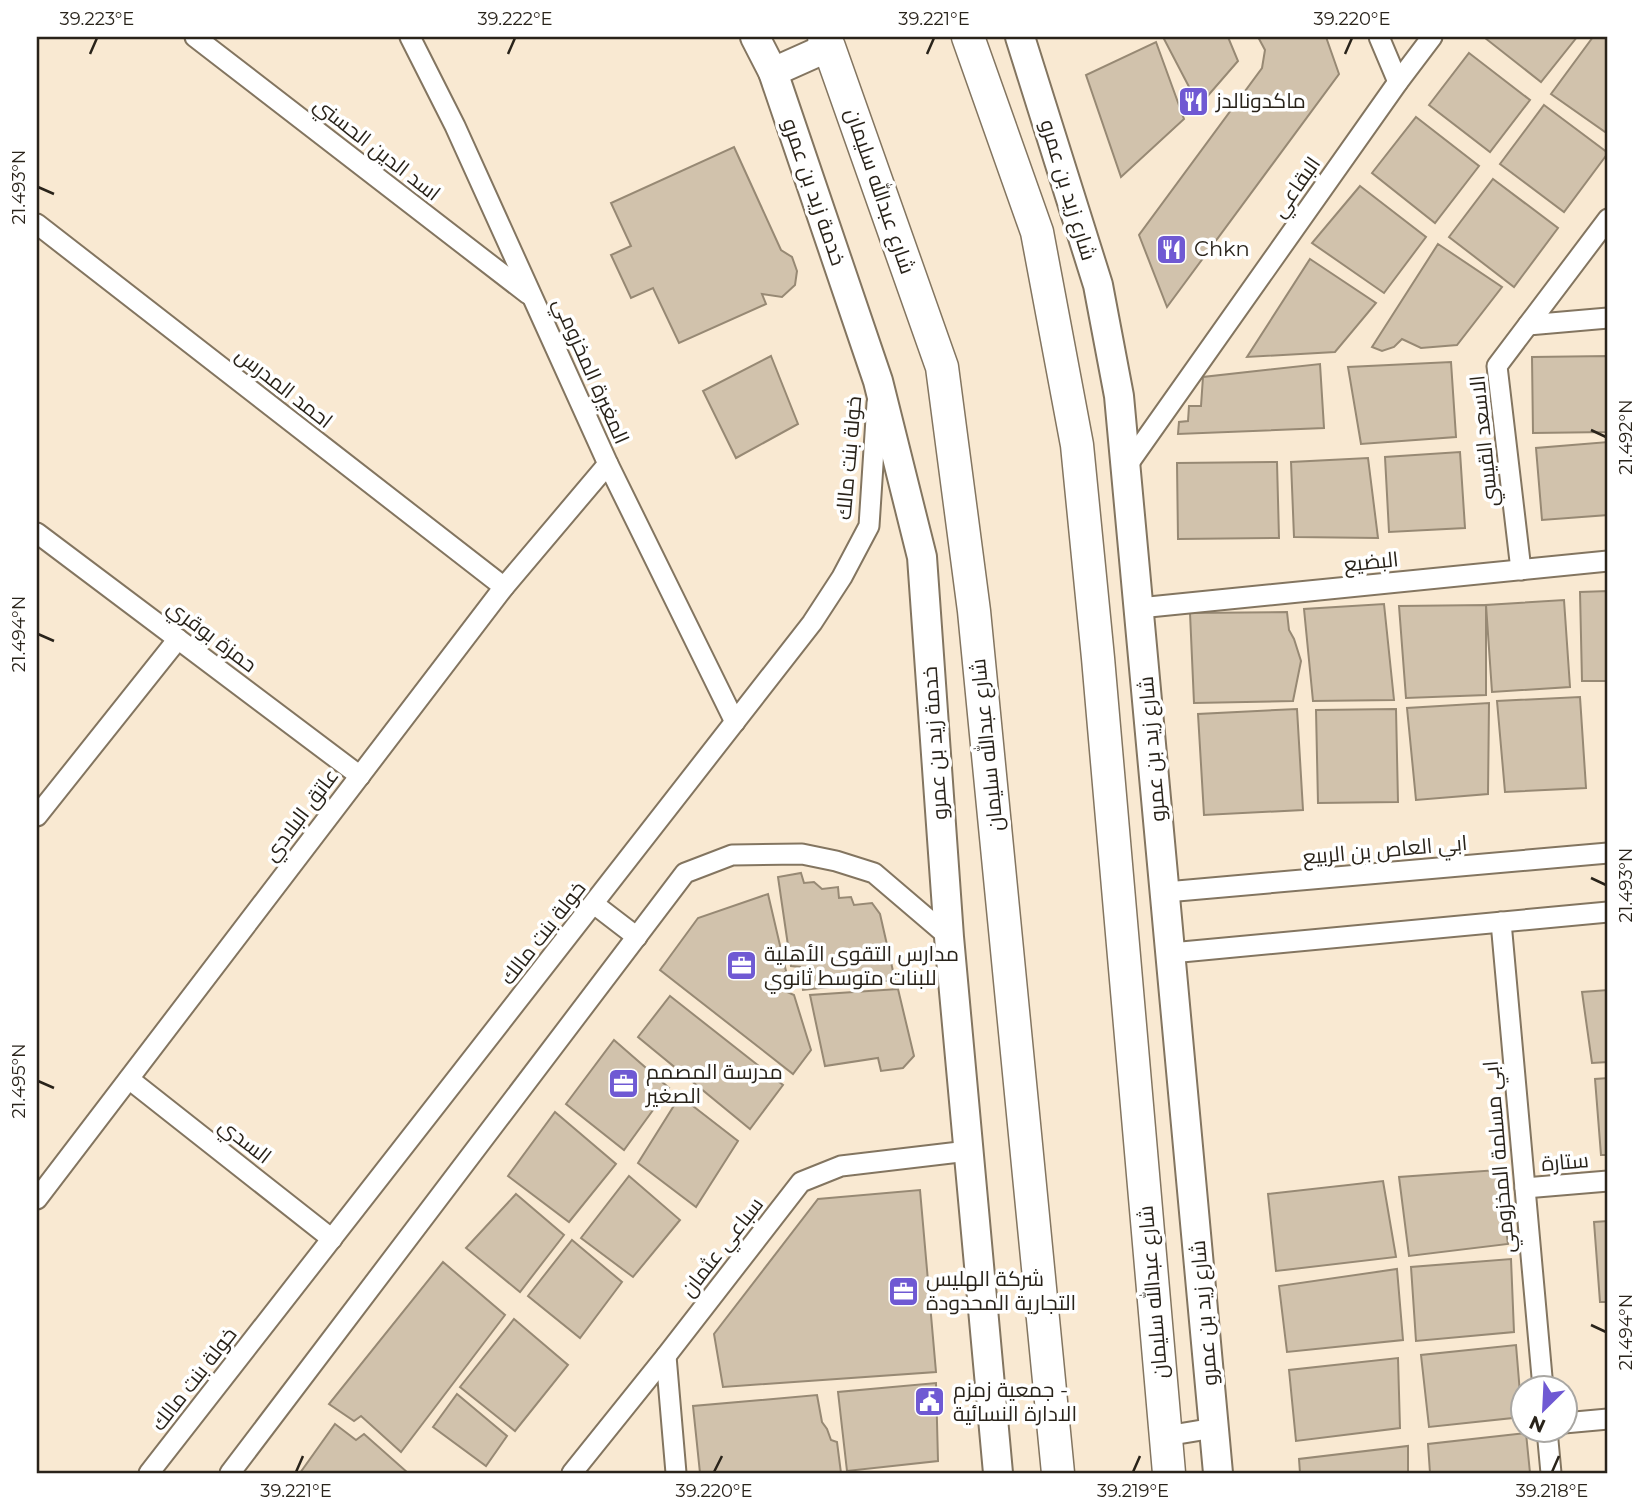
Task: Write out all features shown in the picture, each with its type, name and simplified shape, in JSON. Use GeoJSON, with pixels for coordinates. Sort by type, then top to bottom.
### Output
{"type":"FeatureCollection","features":[{"type":"Feature","properties":{"kind":"main road","name":"خدمة زيد بن عمرو"},"geometry":{"type":"LineString","coordinates":[[755,37],[773,72],[878,380],[922,557],[948,937],[998,1473]]}},
{"type":"Feature","properties":{"kind":"main road","name":"شارع عبدالله سليمان"},"geometry":{"type":"LineString","coordinates":[[968,37],[1037,232],[1077,445],[1169,1473]]}},
{"type":"Feature","properties":{"kind":"main road","name":"شارع زيد بن عمرو"},"geometry":{"type":"LineString","coordinates":[[1020,37],[1098,285],[1119,396],[1218,1473]]}},
{"type":"Feature","properties":{"kind":"main road"},"geometry":{"type":"LineString","coordinates":[[773,72],[827,42]]}},
{"type":"Feature","properties":{"kind":"main road","name":"شارع عبدالله سليمان"},"geometry":{"type":"LineString","coordinates":[[827,42],[942,367],[974,611],[1058,1473]]}},
{"type":"Feature","properties":{"kind":"street","name":"اسد الدين الحسني"},"geometry":{"type":"LineString","coordinates":[[195,37],[532,297]]}},
{"type":"Feature","properties":{"kind":"street","name":"المغيرة المخزومي"},"geometry":{"type":"LineString","coordinates":[[410,37],[455,126],[608,464],[736,722]]}},
{"type":"Feature","properties":{"kind":"street"},"geometry":{"type":"LineString","coordinates":[[1379,37],[1398,82]]}},
{"type":"Feature","properties":{"kind":"street","name":"البقاعي"},"geometry":{"type":"LineString","coordinates":[[1125,467],[1432,37]]}},
{"type":"Feature","properties":{"kind":"street","name":"الاسعد القيسي"},"geometry":{"type":"LineString","coordinates":[[1521,570],[1497,366],[1608,219]]}},
{"type":"Feature","properties":{"kind":"street","name":"احمد المدرس"},"geometry":{"type":"LineString","coordinates":[[37,225],[504,587]]}},
{"type":"Feature","properties":{"kind":"street"},"geometry":{"type":"LineString","coordinates":[[1528,326],[1608,318]]}},
{"type":"Feature","properties":{"kind":"street","name":"خولة بنت مالك"},"geometry":{"type":"LineString","coordinates":[[149,1473],[812,623],[842,577],[869,526],[878,380]]}},
{"type":"Feature","properties":{"kind":"street","name":"عاتق البلادي"},"geometry":{"type":"LineString","coordinates":[[37,1199],[504,587],[608,464]]}},
{"type":"Feature","properties":{"kind":"street","name":"حمزة بوقري"},"geometry":{"type":"LineString","coordinates":[[37,533],[360,776]]}},
{"type":"Feature","properties":{"kind":"street","name":"البضيع"},"geometry":{"type":"LineString","coordinates":[[1139,608],[1608,561]]}},
{"type":"Feature","properties":{"kind":"street"},"geometry":{"type":"LineString","coordinates":[[37,816],[178,639]]}},
{"type":"Feature","properties":{"kind":"street","name":"ابي العاص بن الربيع"},"geometry":{"type":"LineString","coordinates":[[1166,892],[1608,853]]}},
{"type":"Feature","properties":{"kind":"street"},"geometry":{"type":"LineString","coordinates":[[230,1473],[685,873],[732,855],[802,854],[836,861],[874,873],[948,937]]}},
{"type":"Feature","properties":{"kind":"street"},"geometry":{"type":"LineString","coordinates":[[594,904],[637,937]]}},
{"type":"Feature","properties":{"kind":"street"},"geometry":{"type":"LineString","coordinates":[[1171,953],[1608,912]]}},
{"type":"Feature","properties":{"kind":"street","name":"ابي مسلمة المخزومي"},"geometry":{"type":"LineString","coordinates":[[1501,922],[1542,1374]]}},
{"type":"Feature","properties":{"kind":"street","name":"السدي"},"geometry":{"type":"LineString","coordinates":[[129,1079],[332,1239]]}},
{"type":"Feature","properties":{"kind":"street","name":"سباعي عثمان"},"geometry":{"type":"LineString","coordinates":[[572,1473],[801,1182],[841,1166],[968,1152]]}},
{"type":"Feature","properties":{"kind":"street","name":"ستارة"},"geometry":{"type":"LineString","coordinates":[[1525,1188],[1608,1181]]}},
{"type":"Feature","properties":{"kind":"street"},"geometry":{"type":"LineString","coordinates":[[666,1356],[676,1473]]}},
{"type":"Feature","properties":{"kind":"street"},"geometry":{"type":"LineString","coordinates":[[1578,1422],[1608,1419]]}},
{"type":"Feature","properties":{"kind":"street"},"geometry":{"type":"LineString","coordinates":[[1166,1436],[1214,1428]]}},
{"type":"Feature","properties":{"kind":"street"},"geometry":{"type":"LineString","coordinates":[[1548,1444],[1551,1473]]}},
{"type":"Feature","properties":{"kind":"building"},"geometry":{"type":"Polygon","coordinates":[[[1163,37],[1228,37],[1238,61],[1199,106],[1163,37]]]}},
{"type":"Feature","properties":{"kind":"building"},"geometry":{"type":"Polygon","coordinates":[[[1258,37],[1326,37],[1339,74],[1167,307],[1139,235],[1262,68],[1265,50],[1258,37]]]}},
{"type":"Feature","properties":{"kind":"building"},"geometry":{"type":"Polygon","coordinates":[[[1486,37],[1577,37],[1541,82],[1486,37]]]}},
{"type":"Feature","properties":{"kind":"building"},"geometry":{"type":"Polygon","coordinates":[[[1593,37],[1608,37],[1608,134],[1551,94],[1593,37]]]}},
{"type":"Feature","properties":{"kind":"building"},"geometry":{"type":"Polygon","coordinates":[[[1156,42],[1184,119],[1121,177],[1086,75],[1156,42]]]}},
{"type":"Feature","properties":{"kind":"building"},"geometry":{"type":"Polygon","coordinates":[[[1469,53],[1530,100],[1490,152],[1429,105],[1469,53]]]}},
{"type":"Feature","properties":{"kind":"building"},"geometry":{"type":"Polygon","coordinates":[[[1544,105],[1608,153],[1564,212],[1500,164],[1544,105]]]}},
{"type":"Feature","properties":{"kind":"building"},"geometry":{"type":"Polygon","coordinates":[[[1416,117],[1479,166],[1435,223],[1372,173],[1416,117]]]}},
{"type":"Feature","properties":{"kind":"building"},"geometry":{"type":"Polygon","coordinates":[[[734,147],[781,250],[792,257],[797,271],[795,285],[782,297],[762,294],[766,304],[679,343],[653,288],[631,298],[611,255],[631,246],[611,203],[734,147]]]}},
{"type":"Feature","properties":{"kind":"building"},"geometry":{"type":"Polygon","coordinates":[[[1493,179],[1558,228],[1514,287],[1449,237],[1493,179]]]}},
{"type":"Feature","properties":{"kind":"building"},"geometry":{"type":"Polygon","coordinates":[[[1360,186],[1426,237],[1384,293],[1312,243],[1360,186]]]}},
{"type":"Feature","properties":{"kind":"building"},"geometry":{"type":"Polygon","coordinates":[[[1438,244],[1502,287],[1457,345],[1421,348],[1402,339],[1394,347],[1382,351],[1372,347],[1438,244]]]}},
{"type":"Feature","properties":{"kind":"building"},"geometry":{"type":"Polygon","coordinates":[[[1310,259],[1376,303],[1335,352],[1247,357],[1310,259]]]}},
{"type":"Feature","properties":{"kind":"building"},"geometry":{"type":"Polygon","coordinates":[[[771,356],[798,424],[736,458],[703,391],[771,356]]]}},
{"type":"Feature","properties":{"kind":"building"},"geometry":{"type":"Polygon","coordinates":[[[1608,356],[1608,432],[1533,433],[1532,357],[1608,356]]]}},
{"type":"Feature","properties":{"kind":"building"},"geometry":{"type":"Polygon","coordinates":[[[1451,362],[1456,437],[1361,444],[1348,367],[1451,362]]]}},
{"type":"Feature","properties":{"kind":"building"},"geometry":{"type":"Polygon","coordinates":[[[1320,364],[1324,428],[1178,434],[1179,422],[1188,421],[1189,406],[1201,406],[1203,377],[1320,364]]]}},
{"type":"Feature","properties":{"kind":"building"},"geometry":{"type":"Polygon","coordinates":[[[1608,442],[1608,515],[1542,520],[1536,448],[1608,442]]]}},
{"type":"Feature","properties":{"kind":"building"},"geometry":{"type":"Polygon","coordinates":[[[1460,452],[1465,528],[1389,532],[1385,457],[1460,452]]]}},
{"type":"Feature","properties":{"kind":"building"},"geometry":{"type":"Polygon","coordinates":[[[1368,458],[1378,538],[1294,537],[1291,462],[1368,458]]]}},
{"type":"Feature","properties":{"kind":"building"},"geometry":{"type":"Polygon","coordinates":[[[1277,462],[1279,538],[1178,539],[1177,463],[1277,462]]]}},
{"type":"Feature","properties":{"kind":"building"},"geometry":{"type":"Polygon","coordinates":[[[1608,591],[1608,681],[1582,681],[1580,592],[1608,591]]]}},
{"type":"Feature","properties":{"kind":"building"},"geometry":{"type":"Polygon","coordinates":[[[1564,600],[1570,687],[1492,692],[1486,605],[1564,600]]]}},
{"type":"Feature","properties":{"kind":"building"},"geometry":{"type":"Polygon","coordinates":[[[1384,604],[1394,700],[1313,701],[1304,609],[1384,604]]]}},
{"type":"Feature","properties":{"kind":"building"},"geometry":{"type":"Polygon","coordinates":[[[1486,605],[1486,695],[1406,698],[1399,606],[1486,605]]]}},
{"type":"Feature","properties":{"kind":"building"},"geometry":{"type":"Polygon","coordinates":[[[1287,612],[1289,630],[1301,661],[1293,701],[1194,703],[1190,613],[1287,612]]]}},
{"type":"Feature","properties":{"kind":"building"},"geometry":{"type":"Polygon","coordinates":[[[1580,697],[1586,788],[1505,792],[1497,701],[1580,697]]]}},
{"type":"Feature","properties":{"kind":"building"},"geometry":{"type":"Polygon","coordinates":[[[1489,703],[1488,794],[1416,800],[1407,708],[1489,703]]]}},
{"type":"Feature","properties":{"kind":"building"},"geometry":{"type":"Polygon","coordinates":[[[1297,709],[1303,810],[1204,815],[1198,714],[1297,709]]]}},
{"type":"Feature","properties":{"kind":"building"},"geometry":{"type":"Polygon","coordinates":[[[1396,709],[1398,802],[1318,803],[1316,710],[1396,709]]]}},
{"type":"Feature","properties":{"kind":"building"},"geometry":{"type":"Polygon","coordinates":[[[801,873],[804,883],[814,882],[822,889],[838,887],[839,898],[851,897],[854,905],[872,903],[880,914],[895,980],[803,990],[800,967],[791,966],[778,877],[801,873]]]}},
{"type":"Feature","properties":{"kind":"building"},"geometry":{"type":"Polygon","coordinates":[[[768,894],[786,971],[776,987],[794,995],[811,1050],[793,1074],[660,970],[698,918],[768,894]]]}},
{"type":"Feature","properties":{"kind":"building"},"geometry":{"type":"Polygon","coordinates":[[[898,989],[914,1056],[903,1068],[881,1071],[878,1058],[825,1066],[810,995],[898,989]]]}},
{"type":"Feature","properties":{"kind":"building"},"geometry":{"type":"Polygon","coordinates":[[[1608,990],[1608,1062],[1592,1063],[1582,992],[1608,990]]]}},
{"type":"Feature","properties":{"kind":"building"},"geometry":{"type":"Polygon","coordinates":[[[670,996],[783,1085],[750,1129],[638,1037],[670,996]]]}},
{"type":"Feature","properties":{"kind":"building"},"geometry":{"type":"Polygon","coordinates":[[[614,1040],[669,1088],[624,1150],[566,1104],[614,1040]]]}},
{"type":"Feature","properties":{"kind":"building"},"geometry":{"type":"Polygon","coordinates":[[[1608,1078],[1608,1155],[1601,1155],[1595,1079],[1608,1078]]]}},
{"type":"Feature","properties":{"kind":"building"},"geometry":{"type":"Polygon","coordinates":[[[680,1096],[738,1141],[696,1207],[638,1163],[680,1096]]]}},
{"type":"Feature","properties":{"kind":"building"},"geometry":{"type":"Polygon","coordinates":[[[555,1112],[616,1164],[569,1222],[508,1176],[555,1112]]]}},
{"type":"Feature","properties":{"kind":"building"},"geometry":{"type":"Polygon","coordinates":[[[1498,1170],[1508,1244],[1409,1256],[1399,1177],[1498,1170]]]}},
{"type":"Feature","properties":{"kind":"building"},"geometry":{"type":"Polygon","coordinates":[[[629,1176],[680,1220],[633,1277],[581,1238],[629,1176]]]}},
{"type":"Feature","properties":{"kind":"building"},"geometry":{"type":"Polygon","coordinates":[[[1383,1181],[1396,1257],[1276,1271],[1268,1194],[1383,1181]]]}},
{"type":"Feature","properties":{"kind":"building"},"geometry":{"type":"Polygon","coordinates":[[[920,1190],[936,1372],[723,1387],[714,1334],[818,1199],[920,1190]]]}},
{"type":"Feature","properties":{"kind":"building"},"geometry":{"type":"Polygon","coordinates":[[[516,1194],[564,1235],[520,1292],[466,1248],[516,1194]]]}},
{"type":"Feature","properties":{"kind":"building"},"geometry":{"type":"Polygon","coordinates":[[[1608,1221],[1608,1302],[1600,1302],[1594,1222],[1608,1221]]]}},
{"type":"Feature","properties":{"kind":"building"},"geometry":{"type":"Polygon","coordinates":[[[572,1240],[622,1282],[580,1338],[528,1296],[572,1240]]]}},
{"type":"Feature","properties":{"kind":"building"},"geometry":{"type":"Polygon","coordinates":[[[1511,1259],[1514,1332],[1416,1341],[1411,1267],[1511,1259]]]}},
{"type":"Feature","properties":{"kind":"building"},"geometry":{"type":"Polygon","coordinates":[[[443,1262],[505,1315],[401,1452],[361,1416],[354,1421],[329,1404],[443,1262]]]}},
{"type":"Feature","properties":{"kind":"building"},"geometry":{"type":"Polygon","coordinates":[[[1397,1269],[1403,1340],[1287,1352],[1279,1286],[1397,1269]]]}},
{"type":"Feature","properties":{"kind":"building"},"geometry":{"type":"Polygon","coordinates":[[[514,1319],[568,1365],[515,1431],[460,1387],[514,1319]]]}},
{"type":"Feature","properties":{"kind":"building"},"geometry":{"type":"Polygon","coordinates":[[[1516,1345],[1518,1374],[1508,1374],[1508,1419],[1429,1427],[1421,1355],[1516,1345]]]}},
{"type":"Feature","properties":{"kind":"building"},"geometry":{"type":"Polygon","coordinates":[[[1398,1358],[1400,1428],[1296,1441],[1289,1370],[1398,1358]]]}},
{"type":"Feature","properties":{"kind":"building"},"geometry":{"type":"Polygon","coordinates":[[[936,1383],[938,1461],[847,1471],[838,1392],[936,1383]]]}},
{"type":"Feature","properties":{"kind":"building"},"geometry":{"type":"Polygon","coordinates":[[[457,1394],[507,1436],[486,1466],[433,1427],[457,1394]]]}},
{"type":"Feature","properties":{"kind":"building"},"geometry":{"type":"Polygon","coordinates":[[[817,1395],[822,1422],[831,1440],[837,1442],[841,1473],[700,1473],[693,1406],[817,1395]]]}},
{"type":"Feature","properties":{"kind":"building"},"geometry":{"type":"Polygon","coordinates":[[[335,1424],[356,1440],[364,1434],[408,1473],[300,1473],[335,1424]]]}},
{"type":"Feature","properties":{"kind":"building"},"geometry":{"type":"Polygon","coordinates":[[[1508,1435],[1508,1444],[1527,1444],[1530,1473],[1430,1473],[1428,1444],[1508,1435]]]}},
{"type":"Feature","properties":{"kind":"building"},"geometry":{"type":"Polygon","coordinates":[[[1408,1446],[1408,1473],[1300,1473],[1299,1459],[1408,1446]]]}},
{"type":"Feature","properties":{"kind":"place","name":"ماكدونالدز"},"geometry":{"type":"Point","coordinates":[1193,101]}},
{"type":"Feature","properties":{"kind":"place","name":"Chkn"},"geometry":{"type":"Point","coordinates":[1171,249]}},
{"type":"Feature","properties":{"kind":"place","name":"مدارس التقوى الأهلية للبنات متوسط ثانوي"},"geometry":{"type":"Point","coordinates":[741,966]}},
{"type":"Feature","properties":{"kind":"place","name":"مدرسة المصمم الصغير"},"geometry":{"type":"Point","coordinates":[623,1084]}},
{"type":"Feature","properties":{"kind":"place","name":"شركة الهليس التجارية المحدودة"},"geometry":{"type":"Point","coordinates":[903,1291]}},
{"type":"Feature","properties":{"kind":"place","name":"جمعية زمزم - الادارة النسائية"},"geometry":{"type":"Point","coordinates":[930,1402]}}]}
